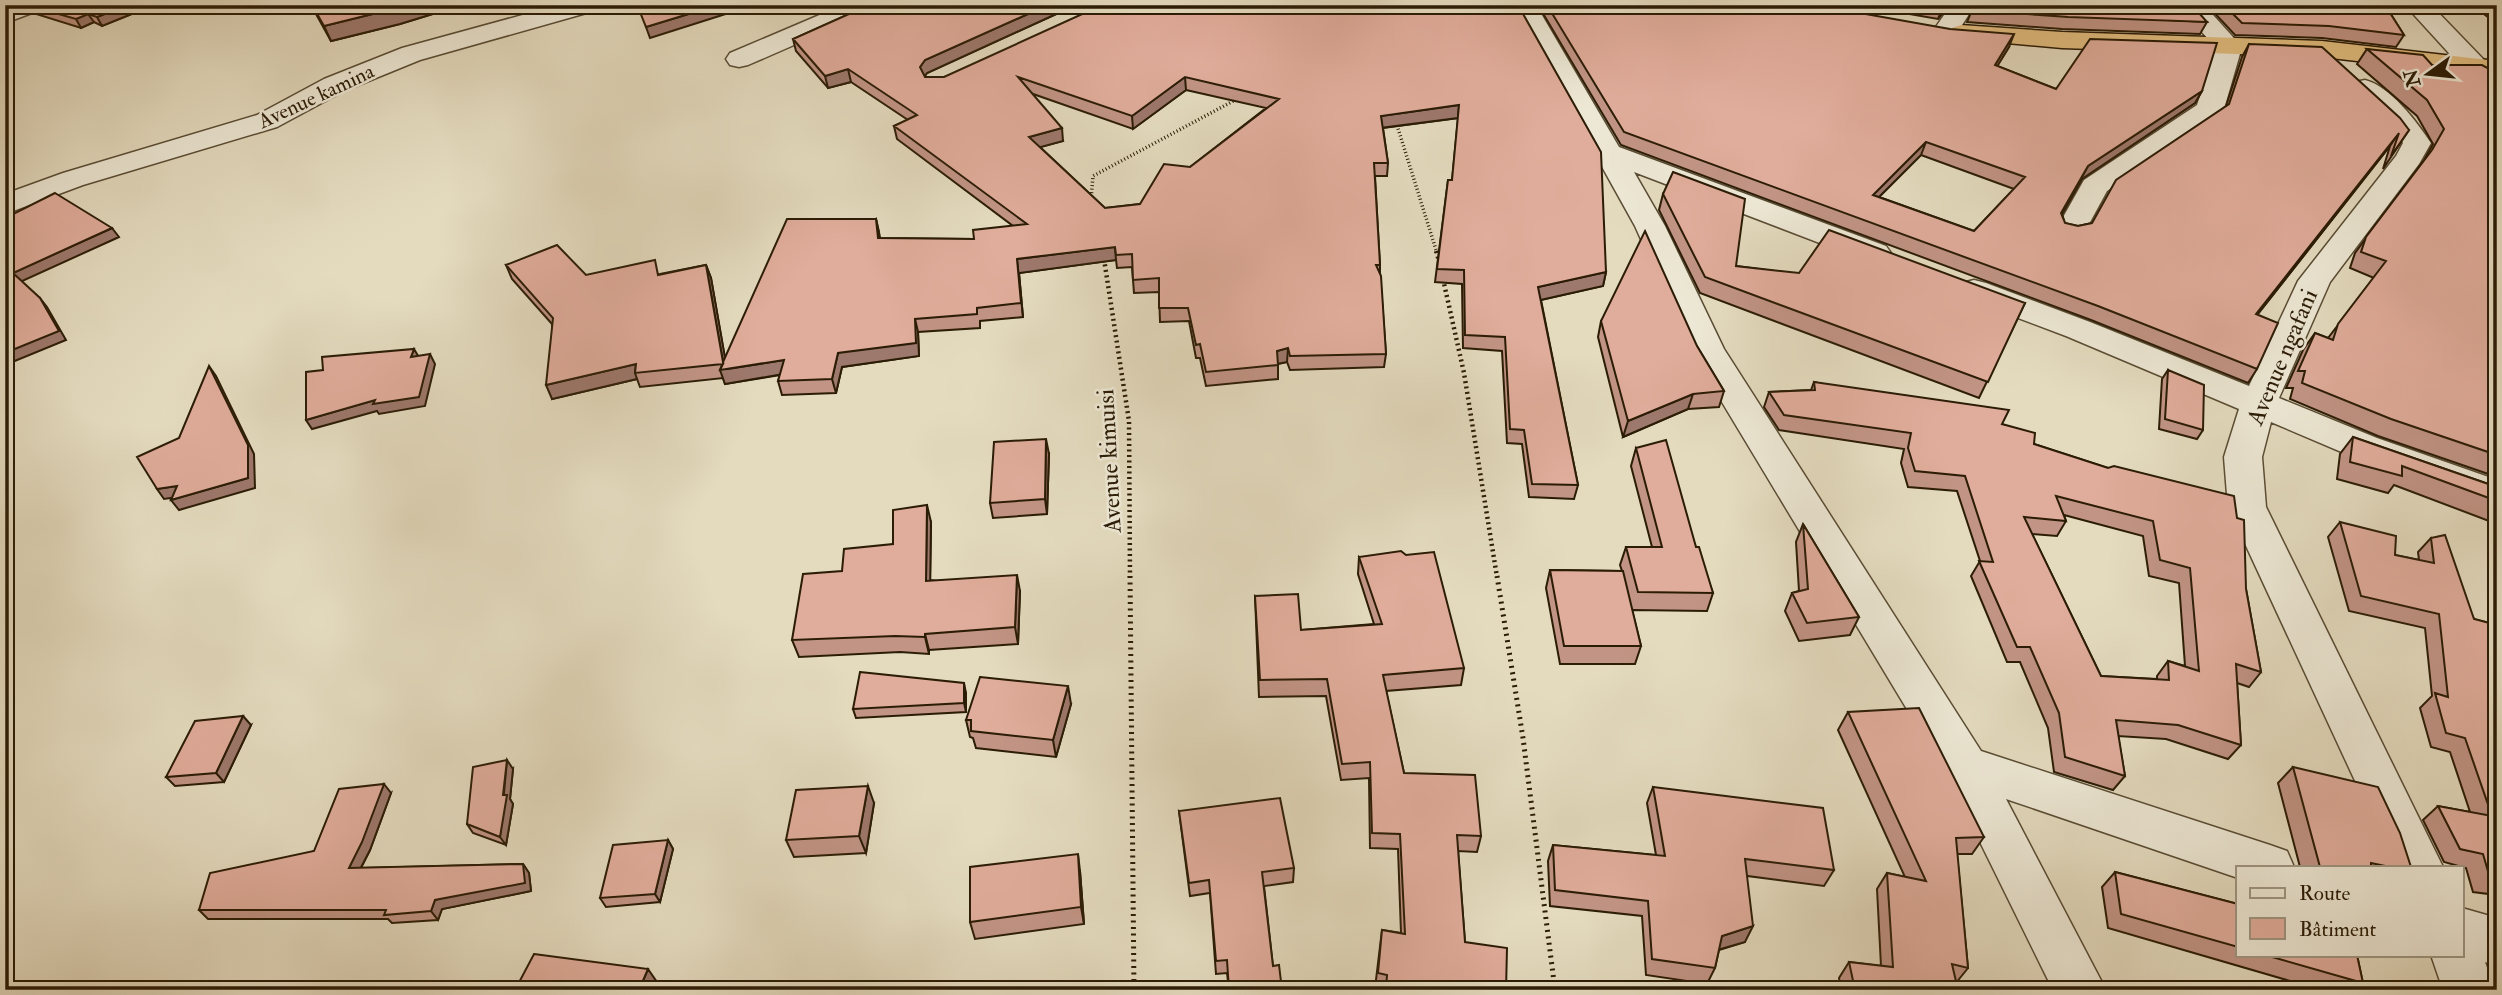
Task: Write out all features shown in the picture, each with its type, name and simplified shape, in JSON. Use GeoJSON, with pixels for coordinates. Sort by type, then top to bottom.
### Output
{"type":"FeatureCollection","features":[{"type":"Feature","properties":{"kind":"highway"},"geometry":{"type":"LineString","coordinates":[[1920,27],[1946,31],[2229,47],[2322,49],[2487,69]]}},
{"type":"Feature","properties":{"kind":"street"},"geometry":{"type":"LineString","coordinates":[[5,16],[31,5]]}},
{"type":"Feature","properties":{"kind":"street","name":"Avenue kamina"},"geometry":{"type":"LineString","coordinates":[[5,205],[73,179],[267,121],[334,85],[411,54],[587,5]]}},
{"type":"Feature","properties":{"kind":"street"},"geometry":{"type":"LineString","coordinates":[[739,59],[865,5]]}},
{"type":"Feature","properties":{"kind":"street"},"geometry":{"type":"LineString","coordinates":[[1524,5],[1611,153],[1650,226],[1707,349],[1965,765],[2080,990]]}},
{"type":"Feature","properties":{"kind":"street"},"geometry":{"type":"LineString","coordinates":[[1946,31],[1964,5]]}},
{"type":"Feature","properties":{"kind":"street"},"geometry":{"type":"LineString","coordinates":[[2072,228],[2095,186],[2210,109],[2229,47],[2190,5]]}},
{"type":"Feature","properties":{"kind":"street"},"geometry":{"type":"LineString","coordinates":[[2417,5],[2487,69]]}},
{"type":"Feature","properties":{"kind":"street","name":"Avenue ngafani"},"geometry":{"type":"LineString","coordinates":[[2322,49],[2405,124],[2417,143],[2409,158],[2314,281],[2258,404],[2244,457],[2247,508],[2419,866]]}},
{"type":"Feature","properties":{"kind":"street"},"geometry":{"type":"LineString","coordinates":[[1611,153],[1909,265]]}},
{"type":"Feature","properties":{"kind":"street"},"geometry":{"type":"LineString","coordinates":[[1948,280],[2078,329],[2364,447],[2497,494]]}},
{"type":"Feature","properties":{"kind":"street"},"geometry":{"type":"LineString","coordinates":[[1965,765],[2267,866]]}},
{"type":"Feature","properties":{"kind":"street"},"geometry":{"type":"LineString","coordinates":[[2464,932],[2497,942]]}},
{"type":"Feature","properties":{"kind":"street"},"geometry":{"type":"LineString","coordinates":[[2457,956],[2469,990]]}},
{"type":"Feature","properties":{"kind":"path"},"geometry":{"type":"LineString","coordinates":[[1091,202],[1093,176],[1239,98]]}},
{"type":"Feature","properties":{"kind":"path"},"geometry":{"type":"LineString","coordinates":[[1399,111],[1395,120],[1438,259],[1464,373],[1522,738],[1555,990]]}},
{"type":"Feature","properties":{"kind":"path","name":"Avenue kimuisi"},"geometry":{"type":"LineString","coordinates":[[1102,249],[1129,421],[1134,990]]}},
{"type":"Feature","properties":{"kind":"building"},"geometry":{"type":"Polygon","coordinates":[[[128,5],[97,17],[88,14],[76,19],[30,6],[128,5]]]}},
{"type":"Feature","properties":{"kind":"building"},"geometry":{"type":"Polygon","coordinates":[[[312,5],[409,5],[324,26],[312,5]]]}},
{"type":"Feature","properties":{"kind":"building"},"geometry":{"type":"Polygon","coordinates":[[[718,5],[646,27],[638,7],[718,5]]]}},
{"type":"Feature","properties":{"kind":"building"},"geometry":{"type":"Polygon","coordinates":[[[869,5],[1048,5],[925,60],[920,67],[925,77],[944,77],[1102,5],[1518,5],[1601,152],[1606,272],[1538,287],[1578,485],[1532,484],[1524,430],[1510,429],[1505,337],[1465,335],[1464,270],[1437,269],[1448,180],[1452,180],[1459,105],[1381,116],[1388,163],[1374,163],[1380,265],[1376,265],[1381,276],[1386,354],[1290,356],[1288,348],[1277,351],[1278,365],[1206,372],[1200,344],[1196,345],[1188,308],[1159,308],[1159,278],[1133,280],[1132,254],[1116,255],[1115,247],[1017,259],[1021,303],[977,308],[977,314],[915,319],[916,343],[838,353],[832,379],[778,381],[784,360],[720,370],[723,364],[635,373],[636,364],[546,385],[553,318],[506,265],[557,245],[586,275],[655,260],[658,275],[706,265],[723,362],[787,219],[876,219],[878,238],[974,239],[973,230],[1027,224],[894,126],[917,115],[848,69],[825,76],[793,39],[869,5]],[[1018,77],[1062,128],[1029,137],[1105,208],[1140,204],[1164,164],[1190,167],[1279,99],[1185,77],[1132,116],[1018,77]]]}},
{"type":"Feature","properties":{"kind":"building"},"geometry":{"type":"Polygon","coordinates":[[[1547,5],[1815,5],[1950,29],[2014,34],[1995,65],[2056,89],[2090,39],[2217,43],[2202,91],[2088,166],[2061,213],[2065,223],[2078,226],[2092,223],[2116,180],[2229,104],[2249,44],[2322,47],[2400,118],[2409,130],[2391,156],[2399,133],[2256,314],[2278,323],[2257,369],[2098,306],[1624,132],[1547,5]],[[1926,142],[1873,195],[1974,231],[2025,177],[1926,142]]]}},
{"type":"Feature","properties":{"kind":"building"},"geometry":{"type":"Polygon","coordinates":[[[1975,5],[2192,5],[2207,22],[1972,10],[1975,5]]]}},
{"type":"Feature","properties":{"kind":"building"},"geometry":{"type":"Polygon","coordinates":[[[2224,5],[2385,5],[2404,35],[2329,26],[2242,23],[2224,5]]]}},
{"type":"Feature","properties":{"kind":"building"},"geometry":{"type":"Polygon","coordinates":[[[2488,5],[2497,5],[2497,12],[2488,5]]]}},
{"type":"Feature","properties":{"kind":"building"},"geometry":{"type":"Polygon","coordinates":[[[2367,49],[2423,55],[2432,65],[2482,65],[2497,73],[2497,455],[2391,419],[2302,383],[2305,371],[2298,371],[2315,333],[2333,340],[2338,324],[2386,261],[2361,252],[2366,237],[2432,150],[2444,129],[2427,100],[2367,49]]]}},
{"type":"Feature","properties":{"kind":"building"},"geometry":{"type":"Polygon","coordinates":[[[1673,172],[1745,199],[1736,266],[1799,273],[1829,230],[2025,303],[1988,382],[1705,277],[1663,194],[1673,172]]]}},
{"type":"Feature","properties":{"kind":"building"},"geometry":{"type":"Polygon","coordinates":[[[55,193],[112,228],[13,273],[40,298],[59,331],[5,353],[5,218],[55,193]]]}},
{"type":"Feature","properties":{"kind":"building"},"geometry":{"type":"Polygon","coordinates":[[[1645,231],[1697,346],[1724,391],[1693,394],[1628,421],[1601,321],[1645,231]]]}},
{"type":"Feature","properties":{"kind":"building"},"geometry":{"type":"Polygon","coordinates":[[[414,349],[411,357],[430,354],[419,397],[373,404],[375,400],[306,420],[306,372],[323,370],[322,357],[414,349]]]}},
{"type":"Feature","properties":{"kind":"building"},"geometry":{"type":"Polygon","coordinates":[[[209,366],[248,445],[248,478],[171,500],[177,486],[157,489],[137,457],[179,438],[209,366]]]}},
{"type":"Feature","properties":{"kind":"building"},"geometry":{"type":"Polygon","coordinates":[[[2168,370],[2204,385],[2203,430],[2165,419],[2168,370]]]}},
{"type":"Feature","properties":{"kind":"building"},"geometry":{"type":"Polygon","coordinates":[[[1814,382],[2009,410],[2002,424],[2035,433],[2034,444],[2108,468],[2114,466],[2234,496],[2237,518],[2244,520],[2246,589],[2261,672],[2236,664],[2241,745],[2178,725],[2116,720],[2125,776],[2065,757],[2059,713],[2030,647],[2017,647],[1979,561],[1993,562],[1965,476],[1915,471],[1908,448],[1911,433],[1784,415],[1769,392],[1815,390],[1814,382]],[[2056,496],[2066,521],[2024,517],[2101,676],[2169,680],[2168,661],[2199,671],[2190,568],[2160,560],[2153,521],[2056,496]]]}},
{"type":"Feature","properties":{"kind":"building"},"geometry":{"type":"Polygon","coordinates":[[[2353,437],[2497,487],[2497,501],[2402,466],[2402,476],[2350,462],[2353,437]]]}},
{"type":"Feature","properties":{"kind":"building"},"geometry":{"type":"Polygon","coordinates":[[[1046,439],[1045,499],[990,503],[994,442],[1046,439]]]}},
{"type":"Feature","properties":{"kind":"building"},"geometry":{"type":"Polygon","coordinates":[[[1666,440],[1696,547],[1699,547],[1713,593],[1638,592],[1626,547],[1662,547],[1636,448],[1666,440]]]}},
{"type":"Feature","properties":{"kind":"building"},"geometry":{"type":"Polygon","coordinates":[[[927,505],[926,581],[1017,575],[1015,627],[925,634],[925,637],[792,640],[803,574],[842,571],[844,549],[893,544],[893,510],[927,505]]]}},
{"type":"Feature","properties":{"kind":"building"},"geometry":{"type":"Polygon","coordinates":[[[2340,522],[2396,536],[2395,555],[2434,563],[2431,538],[2445,535],[2474,619],[2497,625],[2497,879],[2490,878],[2483,854],[2460,849],[2438,806],[2492,816],[2465,738],[2446,733],[2435,693],[2448,697],[2439,614],[2361,596],[2340,522]]]}},
{"type":"Feature","properties":{"kind":"building"},"geometry":{"type":"Polygon","coordinates":[[[1803,524],[1859,617],[1807,623],[1792,593],[1808,589],[1803,524]]]}},
{"type":"Feature","properties":{"kind":"building"},"geometry":{"type":"Polygon","coordinates":[[[1401,551],[1406,555],[1434,552],[1464,668],[1383,675],[1404,773],[1475,775],[1481,836],[1457,835],[1465,942],[1507,948],[1506,990],[1463,986],[1463,990],[1386,990],[1387,975],[1378,973],[1382,930],[1405,934],[1400,834],[1372,833],[1370,762],[1342,764],[1327,679],[1260,680],[1255,596],[1298,594],[1301,630],[1382,624],[1359,557],[1401,551]]]}},
{"type":"Feature","properties":{"kind":"building"},"geometry":{"type":"Polygon","coordinates":[[[1550,570],[1623,571],[1641,646],[1564,646],[1550,570]]]}},
{"type":"Feature","properties":{"kind":"building"},"geometry":{"type":"Polygon","coordinates":[[[860,672],[964,683],[964,703],[853,709],[860,672]]]}},
{"type":"Feature","properties":{"kind":"building"},"geometry":{"type":"Polygon","coordinates":[[[980,677],[1068,686],[1053,740],[971,731],[971,720],[966,720],[980,677]]]}},
{"type":"Feature","properties":{"kind":"building"},"geometry":{"type":"Polygon","coordinates":[[[1919,708],[1984,837],[1956,838],[1968,968],[1952,964],[1958,990],[1855,990],[1849,962],[1893,967],[1887,873],[1926,881],[1848,712],[1919,708]]]}},
{"type":"Feature","properties":{"kind":"building"},"geometry":{"type":"Polygon","coordinates":[[[243,716],[216,773],[166,777],[195,721],[243,716]]]}},
{"type":"Feature","properties":{"kind":"building"},"geometry":{"type":"Polygon","coordinates":[[[507,760],[503,795],[507,795],[500,837],[467,824],[473,767],[507,760]]]}},
{"type":"Feature","properties":{"kind":"building"},"geometry":{"type":"Polygon","coordinates":[[[2293,767],[2378,787],[2400,833],[2411,866],[2371,863],[2371,866],[2320,866],[2293,767]]]}},
{"type":"Feature","properties":{"kind":"building"},"geometry":{"type":"Polygon","coordinates":[[[384,784],[349,868],[523,864],[525,883],[435,900],[431,911],[384,915],[386,910],[199,910],[210,873],[314,851],[339,789],[384,784]]]}},
{"type":"Feature","properties":{"kind":"building"},"geometry":{"type":"Polygon","coordinates":[[[868,786],[859,836],[786,840],[796,790],[868,786]]]}},
{"type":"Feature","properties":{"kind":"building"},"geometry":{"type":"Polygon","coordinates":[[[1653,787],[1823,808],[1834,870],[1745,859],[1753,926],[1722,936],[1715,968],[1652,959],[1648,901],[1555,890],[1553,845],[1665,856],[1653,787]]]}},
{"type":"Feature","properties":{"kind":"building"},"geometry":{"type":"Polygon","coordinates":[[[1280,798],[1294,868],[1262,872],[1273,966],[1279,965],[1282,990],[1229,990],[1227,960],[1216,961],[1209,880],[1189,883],[1179,811],[1280,798]]]}},
{"type":"Feature","properties":{"kind":"building"},"geometry":{"type":"Polygon","coordinates":[[[668,840],[655,894],[600,898],[613,845],[668,840]]]}},
{"type":"Feature","properties":{"kind":"building"},"geometry":{"type":"Polygon","coordinates":[[[1078,854],[1081,907],[970,922],[970,867],[1078,854]]]}},
{"type":"Feature","properties":{"kind":"building"},"geometry":{"type":"Polygon","coordinates":[[[2115,872],[2236,903],[2236,946],[2121,914],[2115,872]]]}},
{"type":"Feature","properties":{"kind":"building"},"geometry":{"type":"Polygon","coordinates":[[[534,954],[648,969],[639,990],[515,990],[534,954]]]}},
{"type":"Feature","properties":{"kind":"building"},"geometry":{"type":"Polygon","coordinates":[[[2268,956],[2357,956],[2363,983],[2268,956]]]}},
{"type":"Feature","properties":{"kind":"building"},"geometry":{"type":"Polygon","coordinates":[[[1031,985],[1031,990],[957,990],[957,988],[1031,985]]]}}]}
